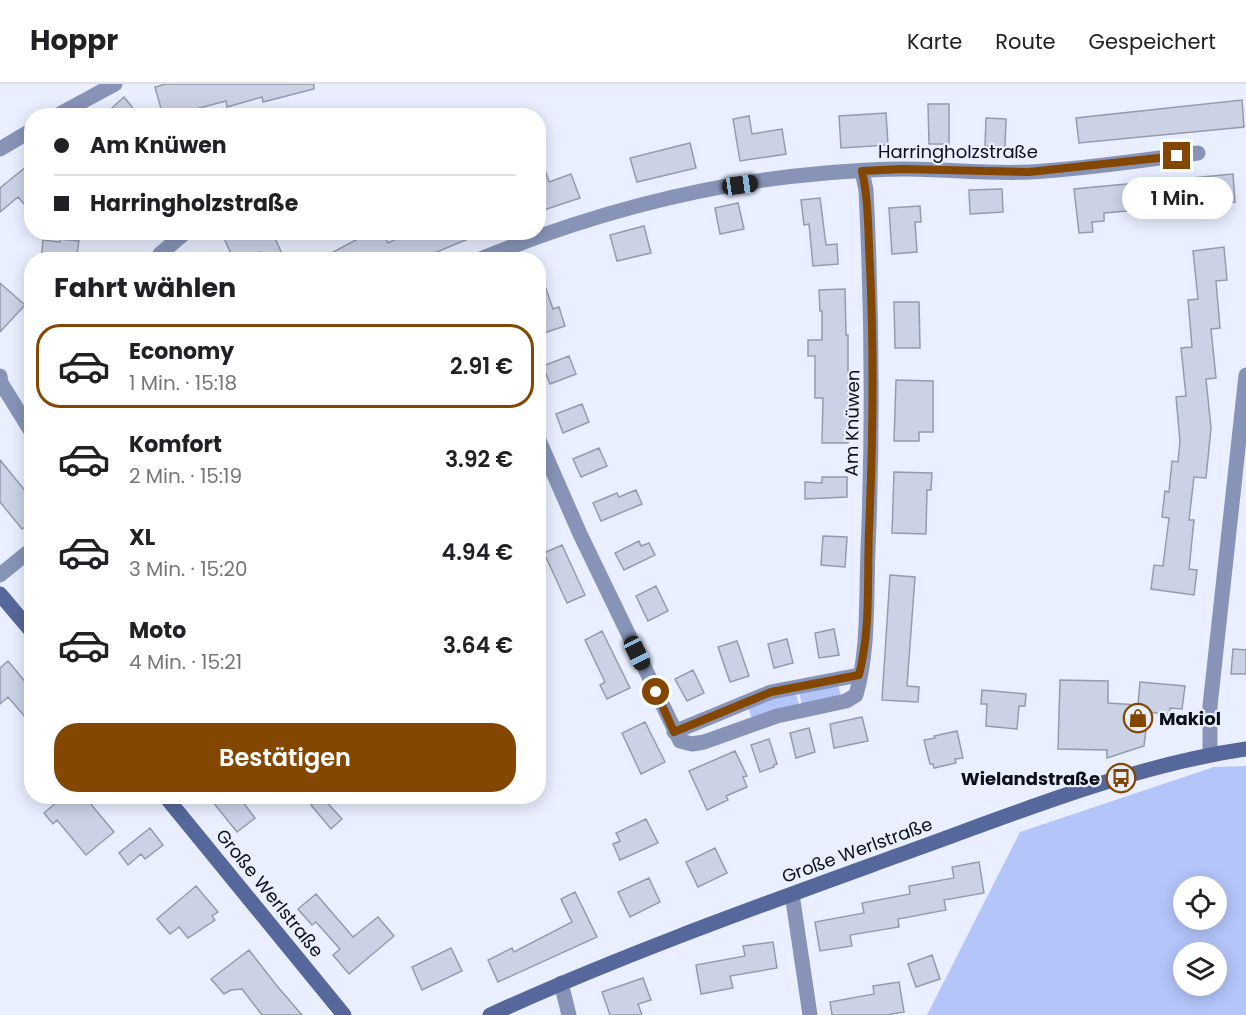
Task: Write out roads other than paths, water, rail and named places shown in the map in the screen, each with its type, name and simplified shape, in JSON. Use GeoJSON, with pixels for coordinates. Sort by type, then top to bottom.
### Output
{"type":"FeatureCollection","features":[{"type":"Feature","properties":{"kind":"street"},"geometry":{"type":"LineString","coordinates":[[71,108],[115,84]]}},
{"type":"Feature","properties":{"kind":"street"},"geometry":{"type":"LineString","coordinates":[[0,149],[24,135]]}},
{"type":"Feature","properties":{"kind":"street","name":"Harringholzstraße"},"geometry":{"type":"LineString","coordinates":[[546,232],[614,211],[672,197],[814,175],[902,169],[1029,172],[1198,153]]}},
{"type":"Feature","properties":{"kind":"street","name":"Am Knüwen"},"geometry":{"type":"LineString","coordinates":[[674,732],[680,741],[692,744],[777,716],[846,701],[856,695],[863,660],[867,594],[872,380],[871,283],[866,190],[862,171]]}},
{"type":"Feature","properties":{"kind":"street"},"geometry":{"type":"LineString","coordinates":[[164,252],[177,240]]}},
{"type":"Feature","properties":{"kind":"street","name":"Harringholzstraße"},"geometry":{"type":"LineString","coordinates":[[497,252],[526,240]]}},
{"type":"Feature","properties":{"kind":"street"},"geometry":{"type":"LineString","coordinates":[[1210,754],[1210,706],[1246,375]]}},
{"type":"Feature","properties":{"kind":"street"},"geometry":{"type":"LineString","coordinates":[[0,376],[1,383],[24,420]]}},
{"type":"Feature","properties":{"kind":"street"},"geometry":{"type":"LineString","coordinates":[[546,456],[580,534],[674,732],[771,692],[859,675]]}},
{"type":"Feature","properties":{"kind":"street"},"geometry":{"type":"LineString","coordinates":[[0,575],[24,556]]}},
{"type":"Feature","properties":{"kind":"street"},"geometry":{"type":"LineString","coordinates":[[0,594],[24,622]]}},
{"type":"Feature","properties":{"kind":"street","name":"Große Werlstraße"},"geometry":{"type":"LineString","coordinates":[[490,1015],[561,983],[792,894],[1051,800],[1210,754],[1246,748]]}},
{"type":"Feature","properties":{"kind":"street","name":"Große Werlstraße"},"geometry":{"type":"LineString","coordinates":[[172,804],[344,1015]]}},
{"type":"Feature","properties":{"kind":"street"},"geometry":{"type":"LineString","coordinates":[[792,894],[810,1015]]}},
{"type":"Feature","properties":{"kind":"street"},"geometry":{"type":"LineString","coordinates":[[561,983],[569,1015]]}},
{"type":"Feature","properties":{"kind":"place","name":"Makiol"},"geometry":{"type":"Point","coordinates":[1138,718]}},
{"type":"Feature","properties":{"kind":"place","name":"Wielandstraße"},"geometry":{"type":"Point","coordinates":[1121,778]}}]}
